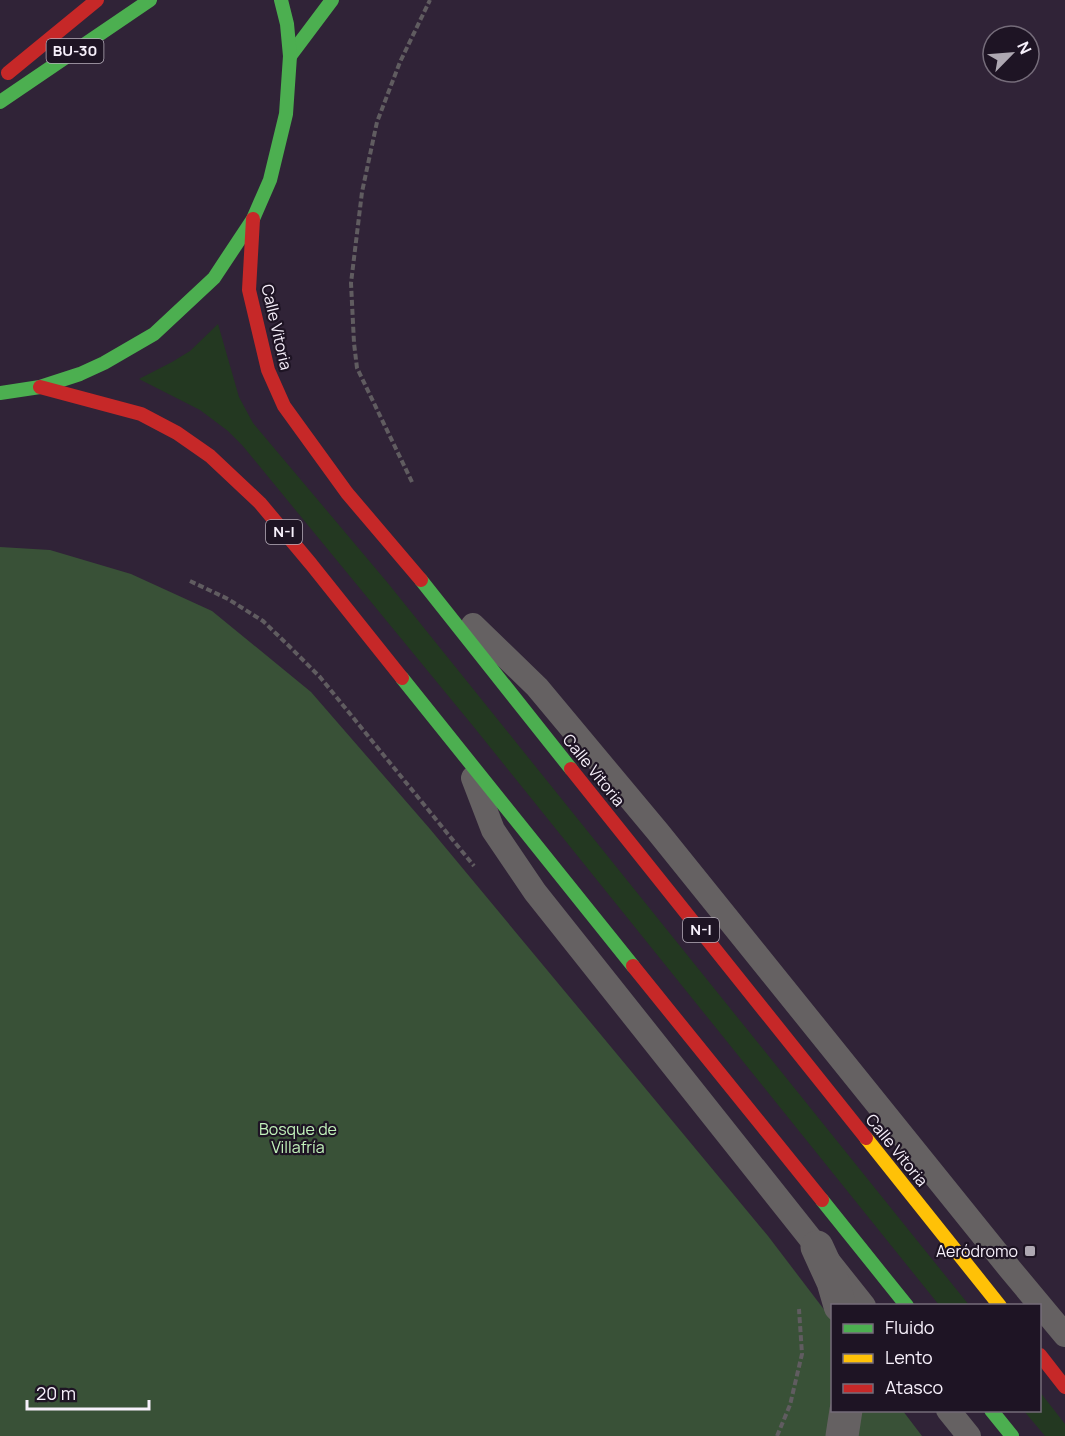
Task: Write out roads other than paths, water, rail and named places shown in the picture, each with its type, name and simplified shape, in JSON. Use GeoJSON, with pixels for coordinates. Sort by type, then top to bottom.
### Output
{"type":"FeatureCollection","features":[{"type":"Feature","properties":{"kind":"highway"},"geometry":{"type":"LineString","coordinates":[[0,80],[97,0]]}},
{"type":"Feature","properties":{"kind":"highway","name":"BU-30"},"geometry":{"type":"LineString","coordinates":[[0,102],[150,0]]}},
{"type":"Feature","properties":{"kind":"highway","name":"N-I"},"geometry":{"type":"LineString","coordinates":[[0,393],[40,387],[80,374],[104,363],[154,334],[214,278],[253,219],[270,180],[286,114],[290,56],[287,24],[281,0]]}},
{"type":"Feature","properties":{"kind":"highway"},"geometry":{"type":"LineString","coordinates":[[290,56],[332,0]]}},
{"type":"Feature","properties":{"kind":"highway","name":"Calle Vitoria"},"geometry":{"type":"LineString","coordinates":[[253,219],[249,290],[268,370],[284,406],[347,493],[401,555],[999,1304]]}},
{"type":"Feature","properties":{"kind":"highway","name":"N-I"},"geometry":{"type":"LineString","coordinates":[[40,387],[141,414],[177,433],[210,456],[260,503],[906,1304]]}},
{"type":"Feature","properties":{"kind":"highway"},"geometry":{"type":"LineString","coordinates":[[1041,1356],[1065,1386]]}},
{"type":"Feature","properties":{"kind":"highway"},"geometry":{"type":"LineString","coordinates":[[993,1412],[1012,1436]]}},
{"type":"Feature","properties":{"kind":"street"},"geometry":{"type":"LineString","coordinates":[[817,1247],[833,1282],[840,1304]]}},
{"type":"Feature","properties":{"kind":"street"},"geometry":{"type":"LineString","coordinates":[[842,1436],[846,1412]]}},
{"type":"Feature","properties":{"kind":"lane"},"geometry":{"type":"LineString","coordinates":[[401,555],[537,687],[658,832],[1039,1304]]}},
{"type":"Feature","properties":{"kind":"lane"},"geometry":{"type":"LineString","coordinates":[[466,759],[493,830],[535,892],[863,1304]]}},
{"type":"Feature","properties":{"kind":"lane"},"geometry":{"type":"LineString","coordinates":[[1041,1306],[1065,1335]]}},
{"type":"Feature","properties":{"kind":"lane"},"geometry":{"type":"LineString","coordinates":[[950,1412],[969,1436]]}},
{"type":"Feature","properties":{"kind":"place","name":"Aeródromo"},"geometry":{"type":"Point","coordinates":[1030,1251]}},
{"type":"Feature","properties":{"kind":"park label","name":"Bosque de Villafría"},"geometry":{"type":"Point","coordinates":[298,1138]}}]}
